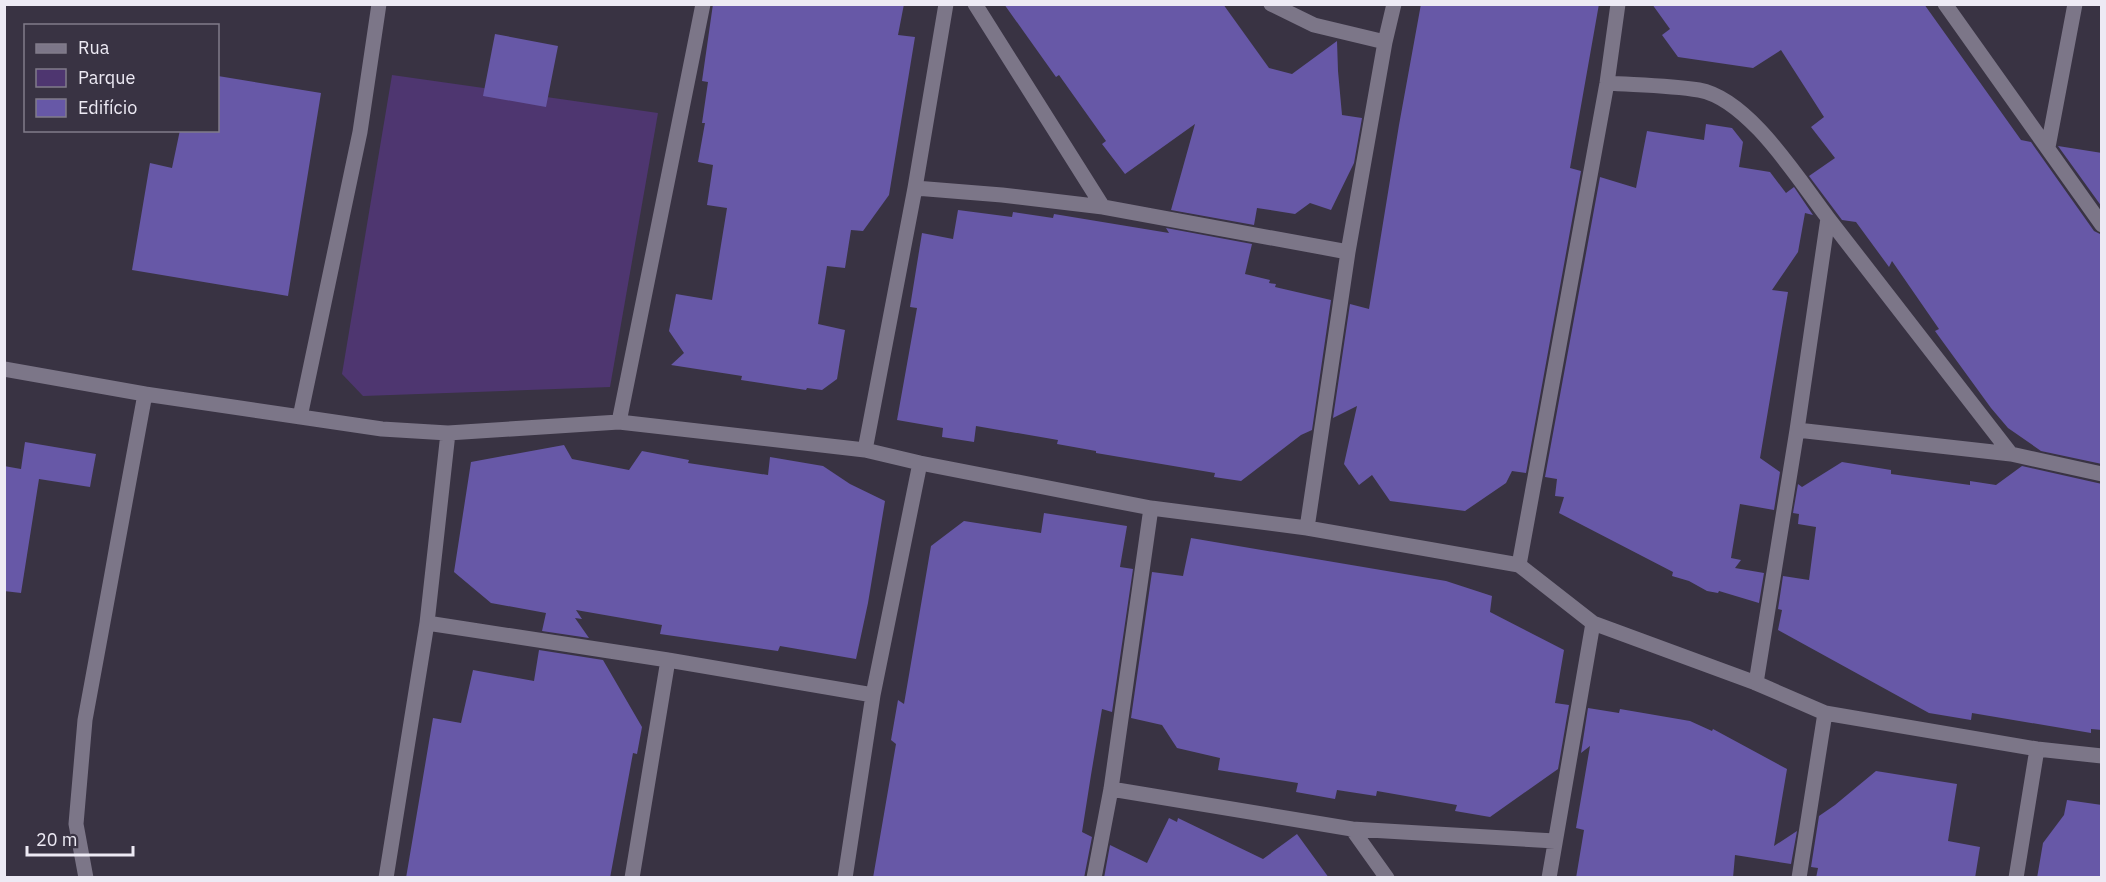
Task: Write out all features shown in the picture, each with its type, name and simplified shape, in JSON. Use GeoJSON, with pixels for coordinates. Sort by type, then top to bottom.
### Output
{"type":"FeatureCollection","features":[{"type":"Feature","properties":{"kind":"street"},"geometry":{"type":"LineString","coordinates":[[300,417],[360,132],[380,4]]}},
{"type":"Feature","properties":{"kind":"street"},"geometry":{"type":"LineString","coordinates":[[620,422],[702,4]]}},
{"type":"Feature","properties":{"kind":"street"},"geometry":{"type":"LineString","coordinates":[[865,450],[915,188],[946,4]]}},
{"type":"Feature","properties":{"kind":"street"},"geometry":{"type":"LineString","coordinates":[[975,4],[1103,207]]}},
{"type":"Feature","properties":{"kind":"street"},"geometry":{"type":"LineString","coordinates":[[1271,4],[1314,25],[1385,42]]}},
{"type":"Feature","properties":{"kind":"street"},"geometry":{"type":"LineString","coordinates":[[1307,528],[1348,252],[1385,42],[1394,4]]}},
{"type":"Feature","properties":{"kind":"street"},"geometry":{"type":"LineString","coordinates":[[1519,565],[1607,83],[1618,4]]}},
{"type":"Feature","properties":{"kind":"street"},"geometry":{"type":"LineString","coordinates":[[1945,4],[2102,225]]}},
{"type":"Feature","properties":{"kind":"street"},"geometry":{"type":"LineString","coordinates":[[2048,147],[2075,4]]}},
{"type":"Feature","properties":{"kind":"street"},"geometry":{"type":"LineString","coordinates":[[1607,83],[1701,91],[1734,106],[1763,134],[2012,454]]}},
{"type":"Feature","properties":{"kind":"street"},"geometry":{"type":"LineString","coordinates":[[915,188],[1103,207],[1348,252]]}},
{"type":"Feature","properties":{"kind":"street"},"geometry":{"type":"LineString","coordinates":[[1756,683],[1797,430],[1828,218]]}},
{"type":"Feature","properties":{"kind":"street"},"geometry":{"type":"LineString","coordinates":[[4,369],[145,394],[382,429],[448,433],[620,422],[865,450],[920,463],[1151,508],[1307,528],[1519,565],[1593,623],[1756,683],[1825,713],[2037,749],[2102,756]]}},
{"type":"Feature","properties":{"kind":"street"},"geometry":{"type":"LineString","coordinates":[[86,878],[76,824],[84,720],[145,394]]}},
{"type":"Feature","properties":{"kind":"street"},"geometry":{"type":"LineString","coordinates":[[1797,430],[2012,454],[2102,474]]}},
{"type":"Feature","properties":{"kind":"street"},"geometry":{"type":"LineString","coordinates":[[386,878],[427,623],[448,433]]}},
{"type":"Feature","properties":{"kind":"street"},"geometry":{"type":"LineString","coordinates":[[845,878],[873,695],[920,463]]}},
{"type":"Feature","properties":{"kind":"street"},"geometry":{"type":"LineString","coordinates":[[1094,878],[1111,789],[1151,508]]}},
{"type":"Feature","properties":{"kind":"street"},"geometry":{"type":"LineString","coordinates":[[427,623],[668,660],[873,695]]}},
{"type":"Feature","properties":{"kind":"street"},"geometry":{"type":"LineString","coordinates":[[1550,878],[1593,623]]}},
{"type":"Feature","properties":{"kind":"street"},"geometry":{"type":"LineString","coordinates":[[632,878],[668,660]]}},
{"type":"Feature","properties":{"kind":"street"},"geometry":{"type":"LineString","coordinates":[[1799,878],[1825,713]]}},
{"type":"Feature","properties":{"kind":"street"},"geometry":{"type":"LineString","coordinates":[[2016,878],[2037,749]]}},
{"type":"Feature","properties":{"kind":"street"},"geometry":{"type":"LineString","coordinates":[[1111,789],[1352,829],[1555,841]]}},
{"type":"Feature","properties":{"kind":"street"},"geometry":{"type":"LineString","coordinates":[[1352,829],[1388,878]]}},
{"type":"Feature","properties":{"kind":"green space"},"geometry":{"type":"Polygon","coordinates":[[[392,75],[658,113],[610,387],[363,396],[342,374],[392,75]]]}},
{"type":"Feature","properties":{"kind":"building"},"geometry":{"type":"Polygon","coordinates":[[[713,4],[904,4],[898,35],[915,37],[889,195],[863,231],[851,230],[845,268],[827,266],[818,324],[845,330],[837,379],[822,390],[807,388],[806,390],[741,380],[742,376],[671,365],[684,353],[669,331],[676,294],[712,300],[727,208],[707,205],[713,165],[698,162],[705,123],[702,123],[708,82],[702,81],[713,4]]]}},
{"type":"Feature","properties":{"kind":"building"},"geometry":{"type":"Polygon","coordinates":[[[1004,4],[1223,4],[1269,68],[1292,74],[1337,41],[1342,115],[1362,118],[1354,163],[1331,210],[1310,203],[1295,214],[1257,208],[1254,225],[1171,210],[1195,124],[1125,174],[1102,144],[1106,141],[1059,75],[1056,77],[1004,4]]]}},
{"type":"Feature","properties":{"kind":"building"},"geometry":{"type":"Polygon","coordinates":[[[1421,4],[1599,4],[1570,168],[1581,171],[1526,473],[1512,471],[1506,483],[1465,511],[1390,501],[1372,475],[1359,485],[1344,464],[1357,406],[1333,418],[1350,304],[1369,309],[1421,4]]]}},
{"type":"Feature","properties":{"kind":"building"},"geometry":{"type":"Polygon","coordinates":[[[1652,4],[1924,4],[2021,140],[2031,142],[2094,231],[2102,235],[2102,464],[2041,451],[2008,428],[1935,331],[1939,329],[1892,261],[1889,267],[1856,222],[1842,220],[1809,176],[1835,158],[1811,127],[1824,117],[1781,50],[1753,68],[1678,57],[1662,35],[1670,29],[1652,4]]]}},
{"type":"Feature","properties":{"kind":"building"},"geometry":{"type":"Polygon","coordinates":[[[495,34],[558,46],[546,107],[483,96],[495,34]]]}},
{"type":"Feature","properties":{"kind":"building"},"geometry":{"type":"Polygon","coordinates":[[[219,76],[321,93],[288,296],[132,270],[150,163],[172,168],[180,132],[219,132],[219,76]]]}},
{"type":"Feature","properties":{"kind":"building"},"geometry":{"type":"Polygon","coordinates":[[[1706,124],[1732,128],[1743,142],[1739,167],[1770,172],[1786,193],[1794,187],[1813,215],[1805,213],[1798,252],[1772,290],[1788,292],[1760,458],[1780,472],[1774,510],[1740,504],[1731,558],[1741,560],[1735,568],[1764,573],[1759,603],[1719,591],[1718,593],[1707,591],[1689,581],[1672,576],[1673,572],[1559,513],[1564,497],[1555,496],[1557,479],[1545,477],[1600,177],[1636,188],[1647,131],[1704,140],[1706,124]]]}},
{"type":"Feature","properties":{"kind":"building"},"geometry":{"type":"Polygon","coordinates":[[[2058,146],[2102,153],[2102,207],[2058,146]]]}},
{"type":"Feature","properties":{"kind":"building"},"geometry":{"type":"Polygon","coordinates":[[[958,210],[1012,217],[1013,212],[1053,218],[1054,214],[1169,233],[1166,228],[1252,244],[1245,274],[1270,280],[1269,283],[1276,284],[1275,287],[1331,300],[1312,430],[1301,435],[1241,481],[1214,477],[1215,473],[1096,453],[1096,451],[1057,444],[1058,440],[976,426],[974,442],[942,437],[943,428],[897,420],[917,308],[910,307],[922,233],[953,239],[958,210]]]}},
{"type":"Feature","properties":{"kind":"building"},"geometry":{"type":"Polygon","coordinates":[[[25,442],[96,454],[90,487],[39,479],[21,593],[4,591],[4,466],[21,469],[25,442]]]}},
{"type":"Feature","properties":{"kind":"building"},"geometry":{"type":"Polygon","coordinates":[[[564,445],[572,459],[629,470],[642,451],[689,460],[688,463],[768,475],[770,457],[823,466],[850,484],[885,501],[856,659],[780,646],[778,651],[660,634],[662,625],[576,610],[582,619],[575,618],[589,638],[542,631],[546,613],[491,603],[454,572],[471,462],[564,445]]]}},
{"type":"Feature","properties":{"kind":"building"},"geometry":{"type":"Polygon","coordinates":[[[1842,462],[1891,470],[1891,474],[1970,485],[1970,481],[1996,485],[2022,466],[2102,484],[2102,730],[2091,729],[2091,733],[1972,713],[1971,720],[1929,713],[1778,630],[1782,610],[1778,609],[1783,576],[1809,580],[1816,527],[1798,524],[1799,514],[1793,513],[1798,484],[1802,487],[1842,462]]]}},
{"type":"Feature","properties":{"kind":"building"},"geometry":{"type":"Polygon","coordinates":[[[1044,513],[1127,526],[1120,567],[1133,569],[1112,712],[1102,709],[1091,775],[1082,832],[1092,837],[1084,878],[873,878],[896,744],[891,740],[898,700],[904,704],[931,546],[964,521],[1041,533],[1044,513]]]}},
{"type":"Feature","properties":{"kind":"building"},"geometry":{"type":"Polygon","coordinates":[[[1191,538],[1446,581],[1492,596],[1490,612],[1564,650],[1555,703],[1569,705],[1558,769],[1490,817],[1455,811],[1457,805],[1377,791],[1376,796],[1337,790],[1335,799],[1296,792],[1298,783],[1218,770],[1220,758],[1177,748],[1162,725],[1131,718],[1152,572],[1183,576],[1191,538]]]}},
{"type":"Feature","properties":{"kind":"building"},"geometry":{"type":"Polygon","coordinates":[[[539,650],[603,660],[642,727],[637,754],[633,753],[610,878],[406,878],[433,718],[461,723],[473,670],[534,681],[539,650]]]}},
{"type":"Feature","properties":{"kind":"building"},"geometry":{"type":"Polygon","coordinates":[[[1588,708],[1619,713],[1620,709],[1690,721],[1712,731],[1713,729],[1787,769],[1774,846],[1797,831],[1791,864],[1735,855],[1733,878],[1576,878],[1584,830],[1576,828],[1590,746],[1581,753],[1588,708]]]}},
{"type":"Feature","properties":{"kind":"building"},"geometry":{"type":"Polygon","coordinates":[[[1876,771],[1957,784],[1948,841],[1980,847],[1975,878],[1816,878],[1818,868],[1811,867],[1819,816],[1876,771]]]}},
{"type":"Feature","properties":{"kind":"building"},"geometry":{"type":"Polygon","coordinates":[[[2067,800],[2102,805],[2102,878],[2037,878],[2043,843],[2064,815],[2067,800]]]}},
{"type":"Feature","properties":{"kind":"building"},"geometry":{"type":"Polygon","coordinates":[[[1169,818],[1177,822],[1178,818],[1263,859],[1297,834],[1329,878],[1104,878],[1110,845],[1147,863],[1169,818]]]}}]}
